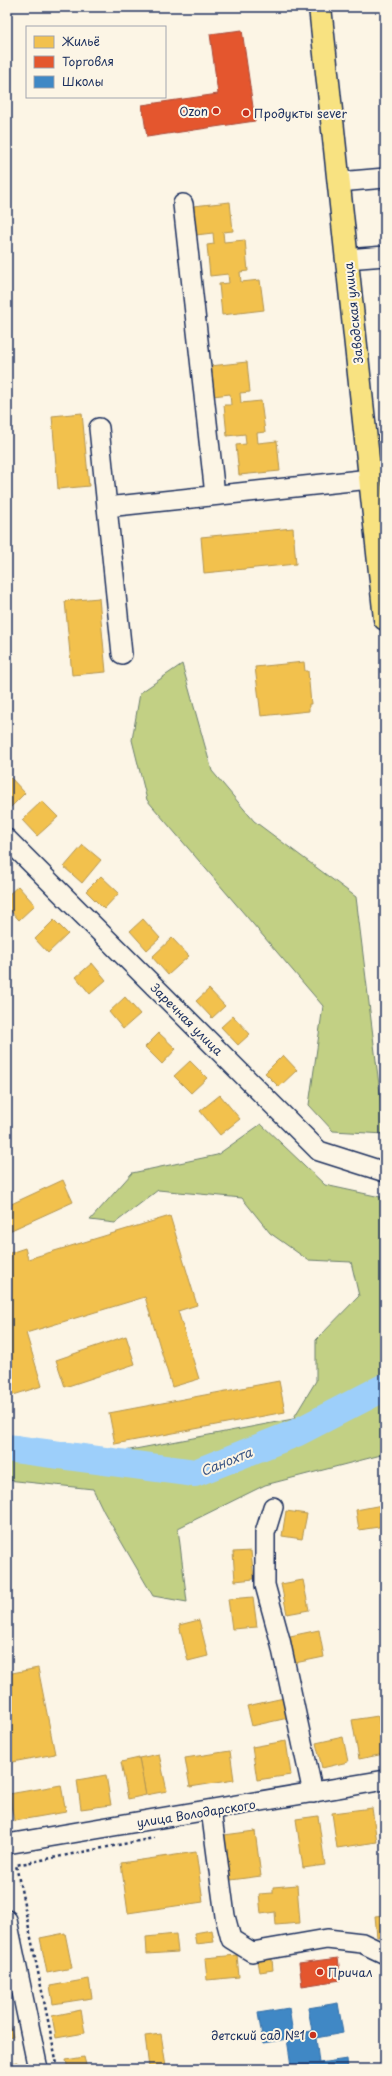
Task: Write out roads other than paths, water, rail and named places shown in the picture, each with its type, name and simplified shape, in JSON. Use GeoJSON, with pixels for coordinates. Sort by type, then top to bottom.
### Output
{"type":"FeatureCollection","features":[{"type":"Feature","properties":{"kind":"main road","name":"Заводская улица"},"geometry":{"type":"LineString","coordinates":[[320,7],[385,619]]}},
{"type":"Feature","properties":{"kind":"street"},"geometry":{"type":"LineString","coordinates":[[339,182],[385,178]]}},
{"type":"Feature","properties":{"kind":"street"},"geometry":{"type":"LineString","coordinates":[[183,204],[215,495]]}},
{"type":"Feature","properties":{"kind":"street"},"geometry":{"type":"LineString","coordinates":[[347,259],[385,256]]}},
{"type":"Feature","properties":{"kind":"street"},"geometry":{"type":"LineString","coordinates":[[99,428],[122,654]]}},
{"type":"Feature","properties":{"kind":"street"},"geometry":{"type":"LineString","coordinates":[[107,507],[370,479]]}},
{"type":"Feature","properties":{"kind":"street","name":"Заречная улица"},"geometry":{"type":"LineString","coordinates":[[7,839],[319,1151],[385,1172]]}},
{"type":"Feature","properties":{"kind":"street"},"geometry":{"type":"LineString","coordinates":[[273,1506],[265,1533],[265,1585],[280,1640],[313,1793]]}},
{"type":"Feature","properties":{"kind":"street","name":"улица Володарского"},"geometry":{"type":"LineString","coordinates":[[7,1844],[385,1780]]}},
{"type":"Feature","properties":{"kind":"street"},"geometry":{"type":"LineString","coordinates":[[211,1810],[225,1916],[231,1939],[252,1952],[327,1939],[362,1944],[385,1954]]}},
{"type":"Feature","properties":{"kind":"street"},"geometry":{"type":"LineString","coordinates":[[7,1920],[9,1940],[38,2069]]}},
{"type":"Feature","properties":{"kind":"waterway","name":"Санохта"},"geometry":{"type":"LineString","coordinates":[[7,1448],[195,1473],[296,1433],[385,1387]]}},
{"type":"Feature","properties":{"kind":"place","name":"Ozon"},"geometry":{"type":"Point","coordinates":[216,111]}},
{"type":"Feature","properties":{"kind":"place","name":"Продукты sever"},"geometry":{"type":"Point","coordinates":[246,113]}},
{"type":"Feature","properties":{"kind":"place","name":"Причал"},"geometry":{"type":"Point","coordinates":[320,1972]}},
{"type":"Feature","properties":{"kind":"place","name":"детский сад №1"},"geometry":{"type":"Point","coordinates":[313,2035]}}]}
